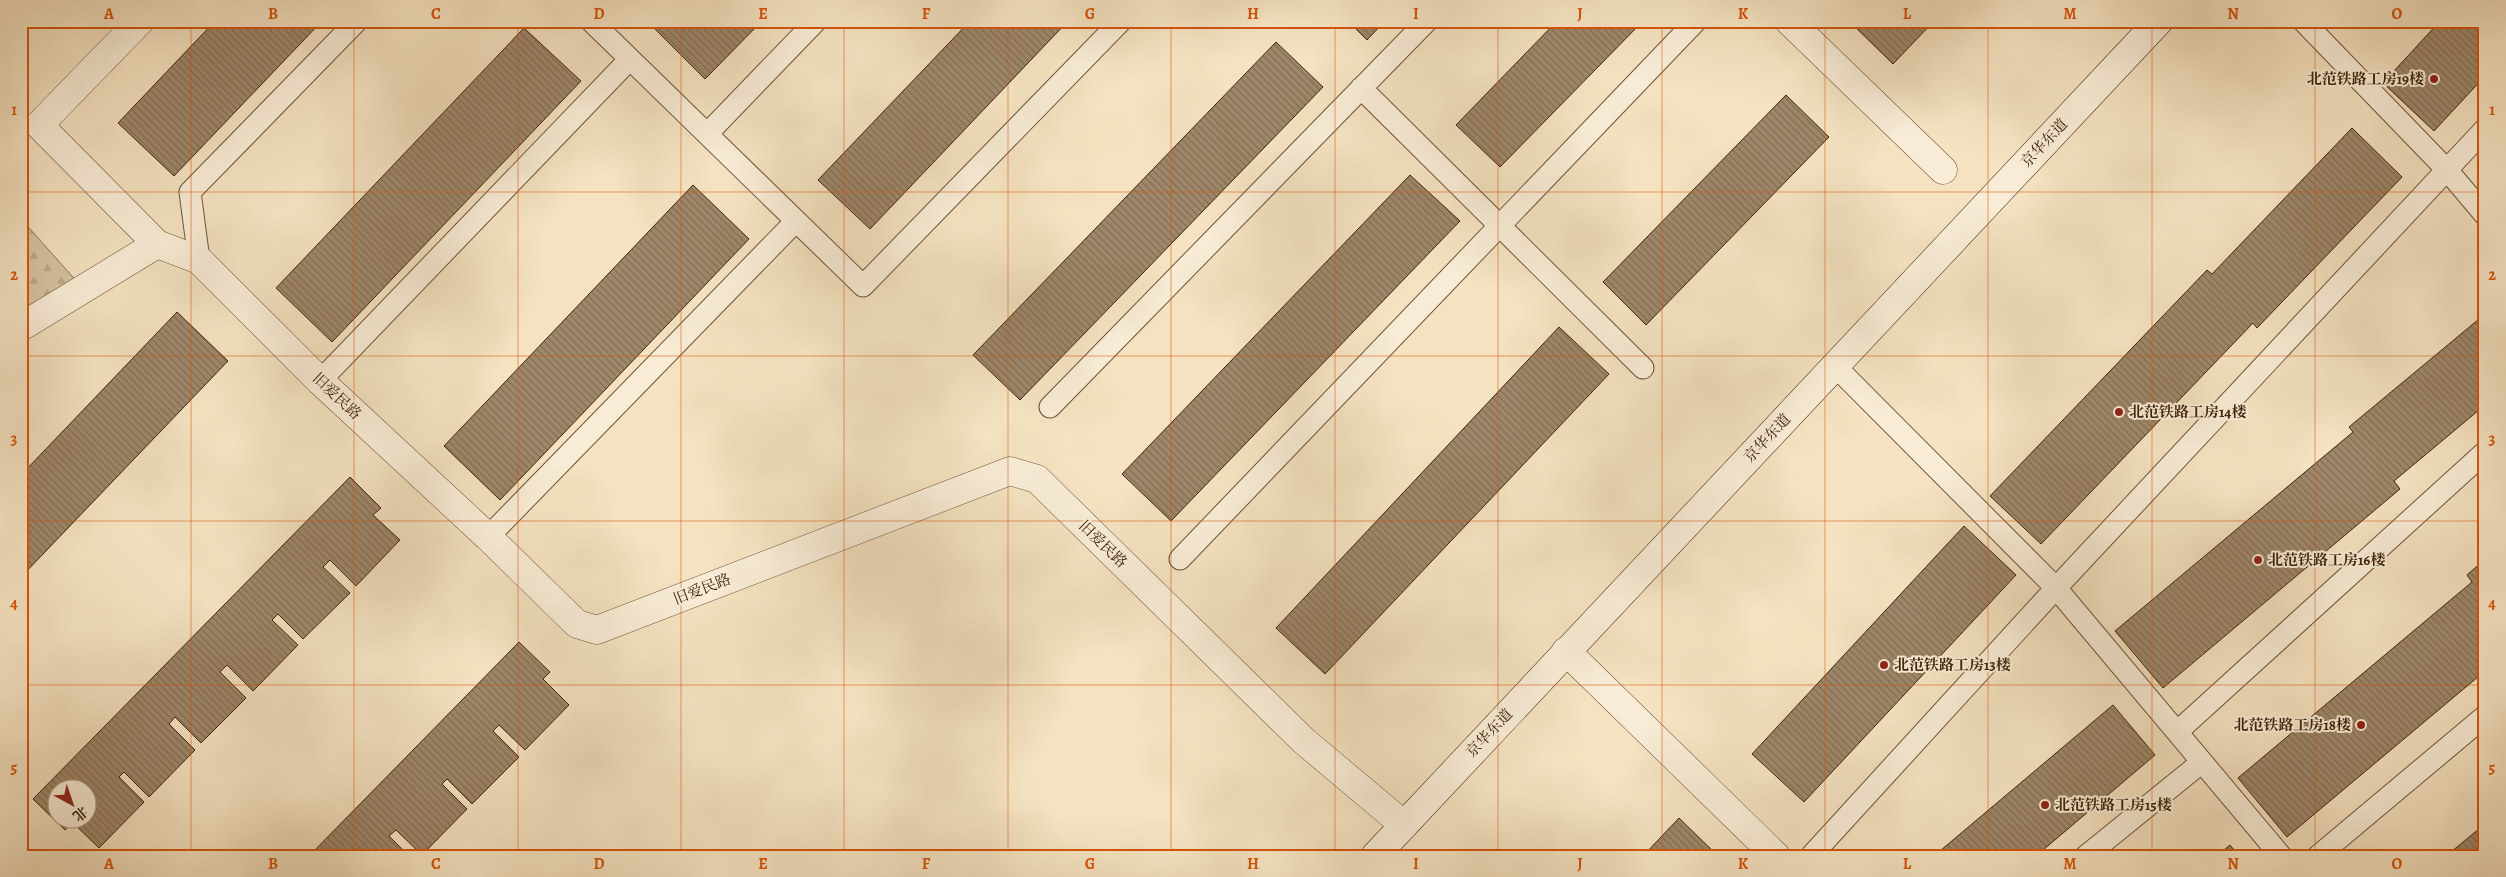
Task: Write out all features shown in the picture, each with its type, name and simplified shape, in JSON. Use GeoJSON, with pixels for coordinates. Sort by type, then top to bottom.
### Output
{"type":"FeatureCollection","features":[{"type":"Feature","properties":{"kind":"street"},"geometry":{"type":"LineString","coordinates":[[21,327],[157,244],[39,125],[140,21]]}},
{"type":"Feature","properties":{"kind":"street"},"geometry":{"type":"LineString","coordinates":[[1789,21],[1943,170]]}},
{"type":"Feature","properties":{"kind":"street","name":"京华东道"},"geometry":{"type":"LineString","coordinates":[[1375,856],[2159,21]]}},
{"type":"Feature","properties":{"kind":"street","name":"旧爱民路"},"geometry":{"type":"LineString","coordinates":[[157,244],[199,260],[320,381],[488,537],[577,624],[597,630],[1010,471],[1037,479],[1304,741],[1404,825]]}},
{"type":"Feature","properties":{"kind":"street"},"geometry":{"type":"LineString","coordinates":[[1566,651],[1776,856]]}},
{"type":"Feature","properties":{"kind":"lane"},"geometry":{"type":"LineString","coordinates":[[199,260],[190,192],[357,21]]}},
{"type":"Feature","properties":{"kind":"lane"},"geometry":{"type":"LineString","coordinates":[[591,21],[863,286],[1121,21]]}},
{"type":"Feature","properties":{"kind":"lane"},"geometry":{"type":"LineString","coordinates":[[707,134],[816,21]]}},
{"type":"Feature","properties":{"kind":"lane"},"geometry":{"type":"LineString","coordinates":[[1050,407],[1426,21]]}},
{"type":"Feature","properties":{"kind":"lane"},"geometry":{"type":"LineString","coordinates":[[1180,559],[1696,21]]}},
{"type":"Feature","properties":{"kind":"lane"},"geometry":{"type":"LineString","coordinates":[[2303,21],[2448,170],[2485,215]]}},
{"type":"Feature","properties":{"kind":"lane"},"geometry":{"type":"LineString","coordinates":[[320,381],[630,59]]}},
{"type":"Feature","properties":{"kind":"lane"},"geometry":{"type":"LineString","coordinates":[[1361,88],[1501,225],[1642,368]]}},
{"type":"Feature","properties":{"kind":"lane"},"geometry":{"type":"LineString","coordinates":[[1811,856],[2056,588],[2485,129]]}},
{"type":"Feature","properties":{"kind":"lane"},"geometry":{"type":"LineString","coordinates":[[488,537],[796,221]]}},
{"type":"Feature","properties":{"kind":"lane"},"geometry":{"type":"LineString","coordinates":[[1835,366],[2056,588],[2281,856]]}},
{"type":"Feature","properties":{"kind":"lane"},"geometry":{"type":"LineString","coordinates":[[2177,732],[2485,452]]}},
{"type":"Feature","properties":{"kind":"lane"},"geometry":{"type":"LineString","coordinates":[[2318,856],[2485,716]]}},
{"type":"Feature","properties":{"kind":"lane"},"geometry":{"type":"LineString","coordinates":[[2086,856],[2202,762]]}},
{"type":"Feature","properties":{"kind":"green space"},"geometry":{"type":"Polygon","coordinates":[[[21,219],[80,285],[21,321],[21,219]]]}},
{"type":"Feature","properties":{"kind":"building"},"geometry":{"type":"Polygon","coordinates":[[[215,21],[322,21],[174,176],[118,123],[215,21]]]}},
{"type":"Feature","properties":{"kind":"building"},"geometry":{"type":"Polygon","coordinates":[[[661,21],[762,21],[705,79],[654,28],[661,21]]]}},
{"type":"Feature","properties":{"kind":"building"},"geometry":{"type":"Polygon","coordinates":[[[970,21],[1068,21],[870,229],[818,180],[970,21]]]}},
{"type":"Feature","properties":{"kind":"building"},"geometry":{"type":"Polygon","coordinates":[[[1348,21],[1385,21],[1367,40],[1348,21]]]}},
{"type":"Feature","properties":{"kind":"building"},"geometry":{"type":"Polygon","coordinates":[[[1557,21],[1643,21],[1500,167],[1456,125],[1557,21]]]}},
{"type":"Feature","properties":{"kind":"building"},"geometry":{"type":"Polygon","coordinates":[[[1849,21],[1934,21],[1893,64],[1849,21]]]}},
{"type":"Feature","properties":{"kind":"building","name":"北范铁路工房19楼"},"geometry":{"type":"Polygon","coordinates":[[[2440,21],[2485,21],[2485,76],[2434,131],[2383,83],[2440,21]]]}},
{"type":"Feature","properties":{"kind":"building"},"geometry":{"type":"Polygon","coordinates":[[[524,28],[581,81],[332,342],[276,288],[524,28]]]}},
{"type":"Feature","properties":{"kind":"building"},"geometry":{"type":"Polygon","coordinates":[[[1276,42],[1323,87],[1020,400],[973,355],[1276,42]]]}},
{"type":"Feature","properties":{"kind":"building"},"geometry":{"type":"Polygon","coordinates":[[[1786,95],[1829,137],[1646,325],[1603,282],[1786,95]]]}},
{"type":"Feature","properties":{"kind":"building","name":"北范铁路工房14楼"},"geometry":{"type":"Polygon","coordinates":[[[2352,128],[2402,177],[2257,328],[2253,323],[2041,544],[1990,496],[2207,270],[2212,274],[2352,128]]]}},
{"type":"Feature","properties":{"kind":"building"},"geometry":{"type":"Polygon","coordinates":[[[1410,175],[1460,221],[1171,521],[1122,474],[1410,175]]]}},
{"type":"Feature","properties":{"kind":"building"},"geometry":{"type":"Polygon","coordinates":[[[693,185],[749,239],[500,500],[444,446],[693,185]]]}},
{"type":"Feature","properties":{"kind":"building"},"geometry":{"type":"Polygon","coordinates":[[[177,312],[228,361],[21,577],[21,475],[177,312]]]}},
{"type":"Feature","properties":{"kind":"building","name":"北范铁路工房16楼"},"geometry":{"type":"Polygon","coordinates":[[[2485,314],[2485,405],[2394,481],[2400,489],[2163,688],[2115,631],[2353,432],[2349,427],[2485,314]]]}},
{"type":"Feature","properties":{"kind":"building"},"geometry":{"type":"Polygon","coordinates":[[[1559,327],[1609,374],[1325,674],[1276,628],[1559,327]]]}},
{"type":"Feature","properties":{"kind":"building"},"geometry":{"type":"Polygon","coordinates":[[[350,477],[381,508],[373,515],[400,540],[356,586],[330,560],[323,567],[350,593],[303,639],[278,614],[272,620],[298,645],[253,691],[227,665],[220,672],[246,698],[201,743],[175,717],[169,724],[195,750],[149,797],[124,772],[119,777],[144,802],[99,848],[80,830],[98,830],[98,780],[52,780],[350,477]]]}},
{"type":"Feature","properties":{"kind":"building","name":"北范铁路工房13楼"},"geometry":{"type":"Polygon","coordinates":[[[1964,526],[2016,575],[1804,802],[1752,754],[1964,526]]]}},
{"type":"Feature","properties":{"kind":"building","name":"北范铁路工房18楼"},"geometry":{"type":"Polygon","coordinates":[[[2485,559],[2485,671],[2287,837],[2238,778],[2472,582],[2467,575],[2485,559]]]}},
{"type":"Feature","properties":{"kind":"building"},"geometry":{"type":"Polygon","coordinates":[[[519,642],[550,672],[543,679],[569,705],[525,750],[499,725],[493,731],[519,757],[472,804],[447,779],[442,784],[467,809],[422,855],[396,830],[389,836],[409,856],[309,856],[519,642]]]}},
{"type":"Feature","properties":{"kind":"building","name":"北范铁路工房15楼"},"geometry":{"type":"Polygon","coordinates":[[[2113,705],[2155,755],[2036,856],[1934,856],[2113,705]]]}},
{"type":"Feature","properties":{"kind":"building"},"geometry":{"type":"Polygon","coordinates":[[[48,784],[48,814],[33,799],[48,784]]]}},
{"type":"Feature","properties":{"kind":"building"},"geometry":{"type":"Polygon","coordinates":[[[1679,818],[1718,856],[1643,856],[1679,818]]]}},
{"type":"Feature","properties":{"kind":"building"},"geometry":{"type":"Polygon","coordinates":[[[2485,824],[2485,856],[2446,856],[2485,824]]]}},
{"type":"Feature","properties":{"kind":"building"},"geometry":{"type":"Polygon","coordinates":[[[2230,845],[2239,856],[2217,856],[2230,845]]]}},
{"type":"Feature","properties":{"kind":"place","name":"北范铁路工房19楼"},"geometry":{"type":"Point","coordinates":[2434,79]}},
{"type":"Feature","properties":{"kind":"place","name":"北范铁路工房14楼"},"geometry":{"type":"Point","coordinates":[2119,412]}},
{"type":"Feature","properties":{"kind":"place","name":"北范铁路工房16楼"},"geometry":{"type":"Point","coordinates":[2258,560]}},
{"type":"Feature","properties":{"kind":"place","name":"北范铁路工房13楼"},"geometry":{"type":"Point","coordinates":[1884,665]}},
{"type":"Feature","properties":{"kind":"place","name":"北范铁路工房18楼"},"geometry":{"type":"Point","coordinates":[2361,725]}},
{"type":"Feature","properties":{"kind":"place","name":"北范铁路工房15楼"},"geometry":{"type":"Point","coordinates":[2045,805]}}]}
